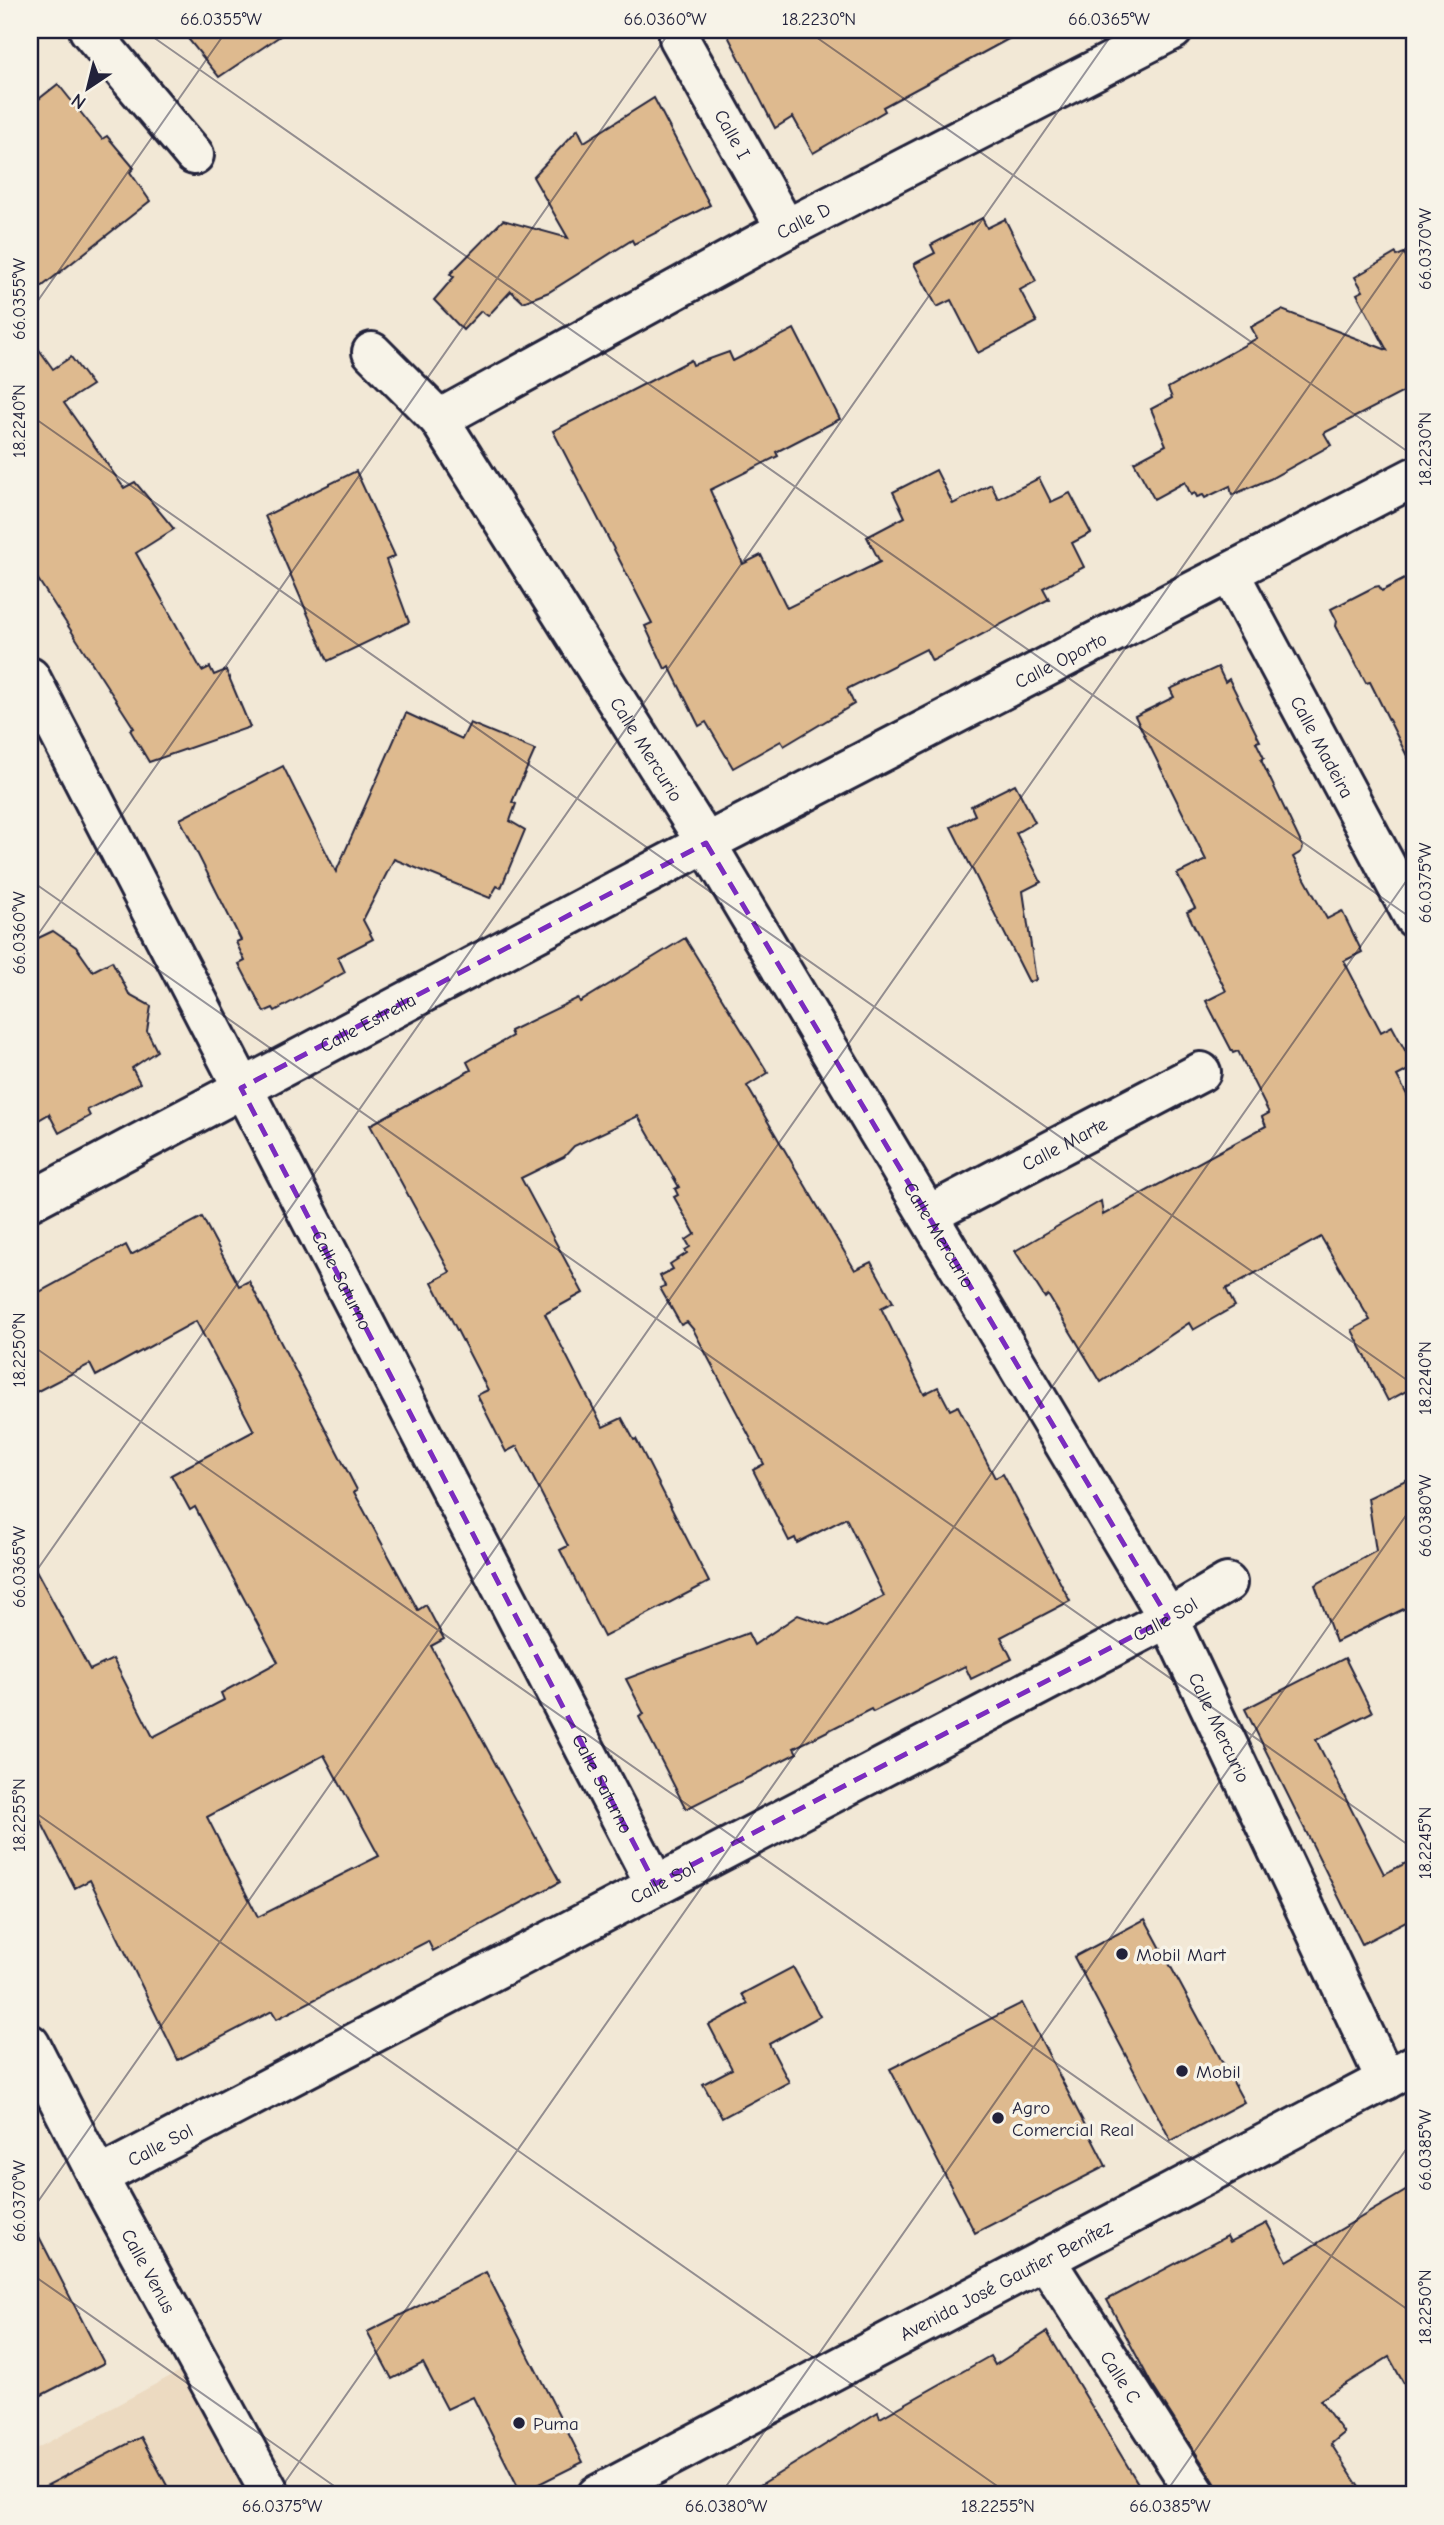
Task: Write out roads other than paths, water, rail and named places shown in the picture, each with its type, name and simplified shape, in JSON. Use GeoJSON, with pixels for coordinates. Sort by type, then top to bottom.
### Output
{"type":"FeatureCollection","features":[{"type":"Feature","properties":{"kind":"street"},"geometry":{"type":"LineString","coordinates":[[89,30],[194,155]]}},
{"type":"Feature","properties":{"kind":"street","name":"Calle D"},"geometry":{"type":"LineString","coordinates":[[439,419],[786,229],[1173,30]]}},
{"type":"Feature","properties":{"kind":"street","name":"Calle I"},"geometry":{"type":"LineString","coordinates":[[679,38],[786,229]]}},
{"type":"Feature","properties":{"kind":"street","name":"Calle Mercurio"},"geometry":{"type":"LineString","coordinates":[[372,352],[439,419],[706,843],[1168,1618],[1400,2073]]}},
{"type":"Feature","properties":{"kind":"street","name":"Calle Oporto"},"geometry":{"type":"LineString","coordinates":[[706,843],[1230,575],[1414,477]]}},
{"type":"Feature","properties":{"kind":"street","name":"Calle Madeira"},"geometry":{"type":"LineString","coordinates":[[1230,575],[1414,918]]}},
{"type":"Feature","properties":{"kind":"street","name":"Calle Saturno"},"geometry":{"type":"LineString","coordinates":[[30,677],[655,1884]]}},
{"type":"Feature","properties":{"kind":"street","name":"Calle Estrella"},"geometry":{"type":"LineString","coordinates":[[30,1201],[706,843]]}},
{"type":"Feature","properties":{"kind":"street","name":"Calle Marte"},"geometry":{"type":"LineString","coordinates":[[928,1215],[1201,1072]]}},
{"type":"Feature","properties":{"kind":"street","name":"Calle Sol"},"geometry":{"type":"LineString","coordinates":[[98,2177],[1168,1618],[1227,1583]]}},
{"type":"Feature","properties":{"kind":"street","name":"Calle Venus"},"geometry":{"type":"LineString","coordinates":[[30,2044],[98,2177],[271,2495]]}},
{"type":"Feature","properties":{"kind":"street","name":"Avenida José Gautier Benítez"},"geometry":{"type":"LineString","coordinates":[[597,2495],[1400,2073]]}},
{"type":"Feature","properties":{"kind":"street","name":"Calle C"},"geometry":{"type":"LineString","coordinates":[[1045,2259],[1197,2495]]}},
{"type":"Feature","properties":{"kind":"place","name":"Mobil Mart"},"geometry":{"type":"Point","coordinates":[1122,1954]}},
{"type":"Feature","properties":{"kind":"place","name":"Mobil"},"geometry":{"type":"Point","coordinates":[1182,2071]}},
{"type":"Feature","properties":{"kind":"place","name":"Agro Comercial Real"},"geometry":{"type":"Point","coordinates":[998,2118]}},
{"type":"Feature","properties":{"kind":"place","name":"Puma"},"geometry":{"type":"Point","coordinates":[519,2423]}}]}
